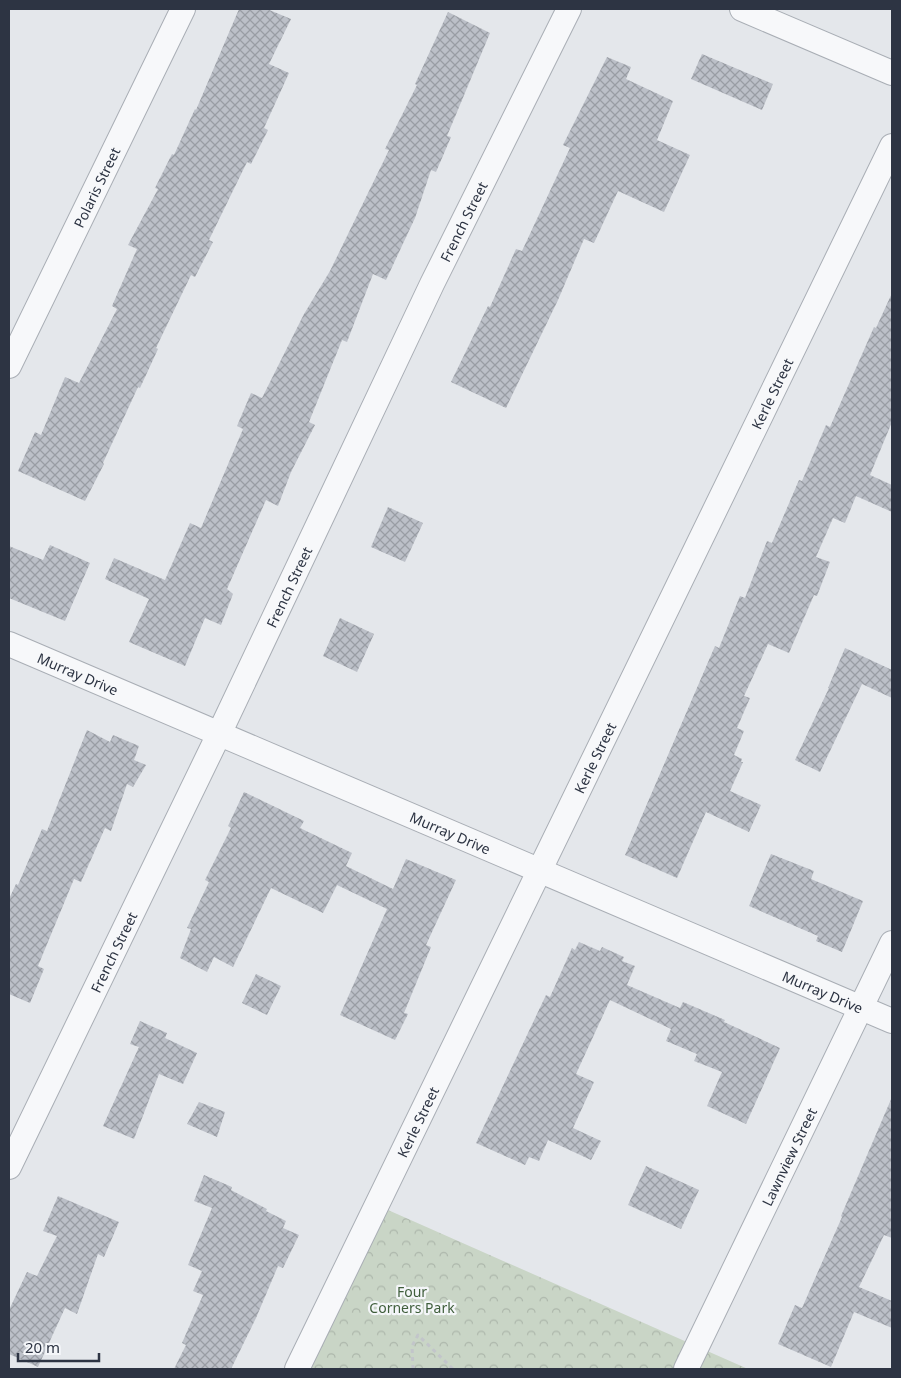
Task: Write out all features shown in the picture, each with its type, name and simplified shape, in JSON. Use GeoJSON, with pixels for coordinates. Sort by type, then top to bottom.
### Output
{"type":"FeatureCollection","features":[{"type":"Feature","properties":{"kind":"street","name":"Polaris Street"},"geometry":{"type":"LineString","coordinates":[[9,366],[183,9]]}},
{"type":"Feature","properties":{"kind":"street","name":"French Street"},"geometry":{"type":"LineString","coordinates":[[9,1167],[219,734],[432,284],[569,9]]}},
{"type":"Feature","properties":{"kind":"street"},"geometry":{"type":"LineString","coordinates":[[742,9],[892,73]]}},
{"type":"Feature","properties":{"kind":"street","name":"Kerle Street"},"geometry":{"type":"LineString","coordinates":[[297,1369],[892,146]]}},
{"type":"Feature","properties":{"kind":"street","name":"Murray Drive"},"geometry":{"type":"LineString","coordinates":[[9,644],[892,1021]]}},
{"type":"Feature","properties":{"kind":"street","name":"Lawnview Street"},"geometry":{"type":"LineString","coordinates":[[686,1369],[892,942]]}},
{"type":"Feature","properties":{"kind":"path"},"geometry":{"type":"LineString","coordinates":[[413,1369],[412,1346],[418,1335],[453,1369]]}},
{"type":"Feature","properties":{"kind":"green space","name":"Four Corners Park"},"geometry":{"type":"Polygon","coordinates":[[[388,1210],[748,1369],[296,1369],[388,1210]]]}},
{"type":"Feature","properties":{"kind":"building"},"geometry":{"type":"Polygon","coordinates":[[[239,9],[267,9],[291,19],[269,64],[289,73],[264,128],[268,130],[251,164],[247,162],[209,240],[213,242],[195,277],[191,275],[156,348],[158,349],[140,388],[138,387],[104,464],[85,501],[18,471],[35,432],[41,435],[65,377],[79,383],[117,309],[112,306],[137,249],[128,245],[158,189],[155,188],[172,154],[174,155],[196,110],[239,9]]]}},
{"type":"Feature","properties":{"kind":"building"},"geometry":{"type":"Polygon","coordinates":[[[448,12],[490,33],[447,136],[451,137],[436,172],[431,170],[415,218],[386,280],[373,274],[347,342],[342,340],[309,422],[315,425],[291,472],[278,506],[266,500],[227,589],[233,594],[221,625],[205,618],[185,666],[129,642],[149,599],[105,579],[114,558],[165,580],[190,523],[201,528],[243,429],[237,426],[251,393],[262,398],[304,314],[330,271],[389,150],[385,149],[417,85],[415,84],[448,12]]]}},
{"type":"Feature","properties":{"kind":"building"},"geometry":{"type":"Polygon","coordinates":[[[702,54],[773,84],[762,110],[691,79],[702,54]]]}},
{"type":"Feature","properties":{"kind":"building"},"geometry":{"type":"Polygon","coordinates":[[[607,57],[631,67],[626,79],[673,101],[657,140],[690,155],[664,212],[618,191],[594,243],[584,239],[558,300],[506,408],[451,382],[488,306],[490,307],[516,249],[522,251],[570,148],[563,145],[607,57]]]}},
{"type":"Feature","properties":{"kind":"building"},"geometry":{"type":"Polygon","coordinates":[[[892,293],[892,422],[870,475],[892,485],[892,512],[856,496],[845,523],[833,518],[816,557],[830,562],[817,596],[814,595],[789,653],[768,644],[744,696],[750,698],[737,728],[744,731],[734,755],[742,759],[741,762],[743,762],[730,791],[761,805],[749,832],[706,812],[677,878],[625,855],[715,646],[719,648],[740,596],[745,598],[767,541],[772,543],[799,480],[802,481],[826,425],[830,427],[874,327],[876,328],[892,293]]]}},
{"type":"Feature","properties":{"kind":"building"},"geometry":{"type":"Polygon","coordinates":[[[388,507],[423,523],[405,562],[371,547],[388,507]]]}},
{"type":"Feature","properties":{"kind":"building"},"geometry":{"type":"Polygon","coordinates":[[[50,545],[90,563],[65,621],[9,598],[9,546],[43,560],[50,545]]]}},
{"type":"Feature","properties":{"kind":"building"},"geometry":{"type":"Polygon","coordinates":[[[340,618],[374,634],[357,672],[323,656],[340,618]]]}},
{"type":"Feature","properties":{"kind":"building"},"geometry":{"type":"Polygon","coordinates":[[[845,648],[892,670],[892,698],[862,684],[820,772],[795,760],[829,688],[845,648]]]}},
{"type":"Feature","properties":{"kind":"building"},"geometry":{"type":"Polygon","coordinates":[[[87,730],[110,742],[113,735],[139,746],[134,760],[146,765],[133,787],[127,784],[111,831],[105,828],[81,882],[74,879],[38,966],[44,969],[30,1003],[9,994],[9,899],[16,884],[18,885],[42,829],[47,831],[87,730]]]}},
{"type":"Feature","properties":{"kind":"building"},"geometry":{"type":"Polygon","coordinates":[[[244,792],[304,821],[300,828],[352,853],[346,866],[393,889],[406,859],[456,880],[426,945],[431,947],[404,1013],[408,1014],[395,1040],[340,1015],[387,909],[337,885],[323,913],[271,888],[233,967],[214,957],[207,972],[180,958],[191,929],[187,928],[209,882],[205,880],[231,828],[228,826],[244,792]]]}},
{"type":"Feature","properties":{"kind":"building"},"geometry":{"type":"Polygon","coordinates":[[[771,854],[814,871],[811,879],[863,901],[842,952],[816,941],[818,936],[749,906],[771,854]]]}},
{"type":"Feature","properties":{"kind":"building"},"geometry":{"type":"Polygon","coordinates":[[[579,942],[600,951],[602,947],[624,957],[622,961],[635,966],[627,985],[680,1008],[683,1002],[725,1020],[724,1022],[780,1048],[746,1124],[707,1106],[722,1072],[694,1061],[697,1054],[666,1041],[671,1029],[610,1000],[576,1074],[594,1082],[573,1128],[601,1141],[591,1160],[548,1140],[539,1161],[529,1157],[525,1165],[476,1143],[546,995],[550,997],[572,948],[575,950],[579,942]]]}},
{"type":"Feature","properties":{"kind":"building"},"geometry":{"type":"Polygon","coordinates":[[[256,974],[281,986],[267,1015],[242,1003],[256,974]]]}},
{"type":"Feature","properties":{"kind":"building"},"geometry":{"type":"Polygon","coordinates":[[[140,1021],[167,1033],[165,1038],[197,1053],[183,1084],[159,1074],[134,1139],[103,1126],[139,1047],[130,1044],[140,1021]]]}},
{"type":"Feature","properties":{"kind":"building"},"geometry":{"type":"Polygon","coordinates":[[[892,1097],[892,1238],[884,1235],[859,1287],[892,1301],[892,1328],[854,1312],[831,1367],[778,1344],[795,1305],[802,1308],[892,1097]]]}},
{"type":"Feature","properties":{"kind":"building"},"geometry":{"type":"Polygon","coordinates":[[[199,1102],[225,1112],[217,1137],[187,1124],[199,1102]]]}},
{"type":"Feature","properties":{"kind":"building"},"geometry":{"type":"Polygon","coordinates":[[[646,1166],[699,1190],[681,1229],[628,1205],[646,1166]]]}},
{"type":"Feature","properties":{"kind":"building"},"geometry":{"type":"Polygon","coordinates":[[[204,1175],[232,1187],[231,1190],[286,1221],[283,1228],[299,1235],[283,1268],[278,1266],[256,1318],[231,1369],[174,1369],[186,1345],[182,1343],[203,1295],[193,1291],[202,1271],[188,1265],[212,1208],[194,1201],[204,1175]]]}},
{"type":"Feature","properties":{"kind":"building"},"geometry":{"type":"Polygon","coordinates":[[[58,1196],[119,1222],[104,1257],[98,1254],[77,1314],[65,1308],[38,1367],[9,1354],[9,1310],[27,1272],[37,1276],[57,1236],[43,1231],[58,1196]]]}}]}
